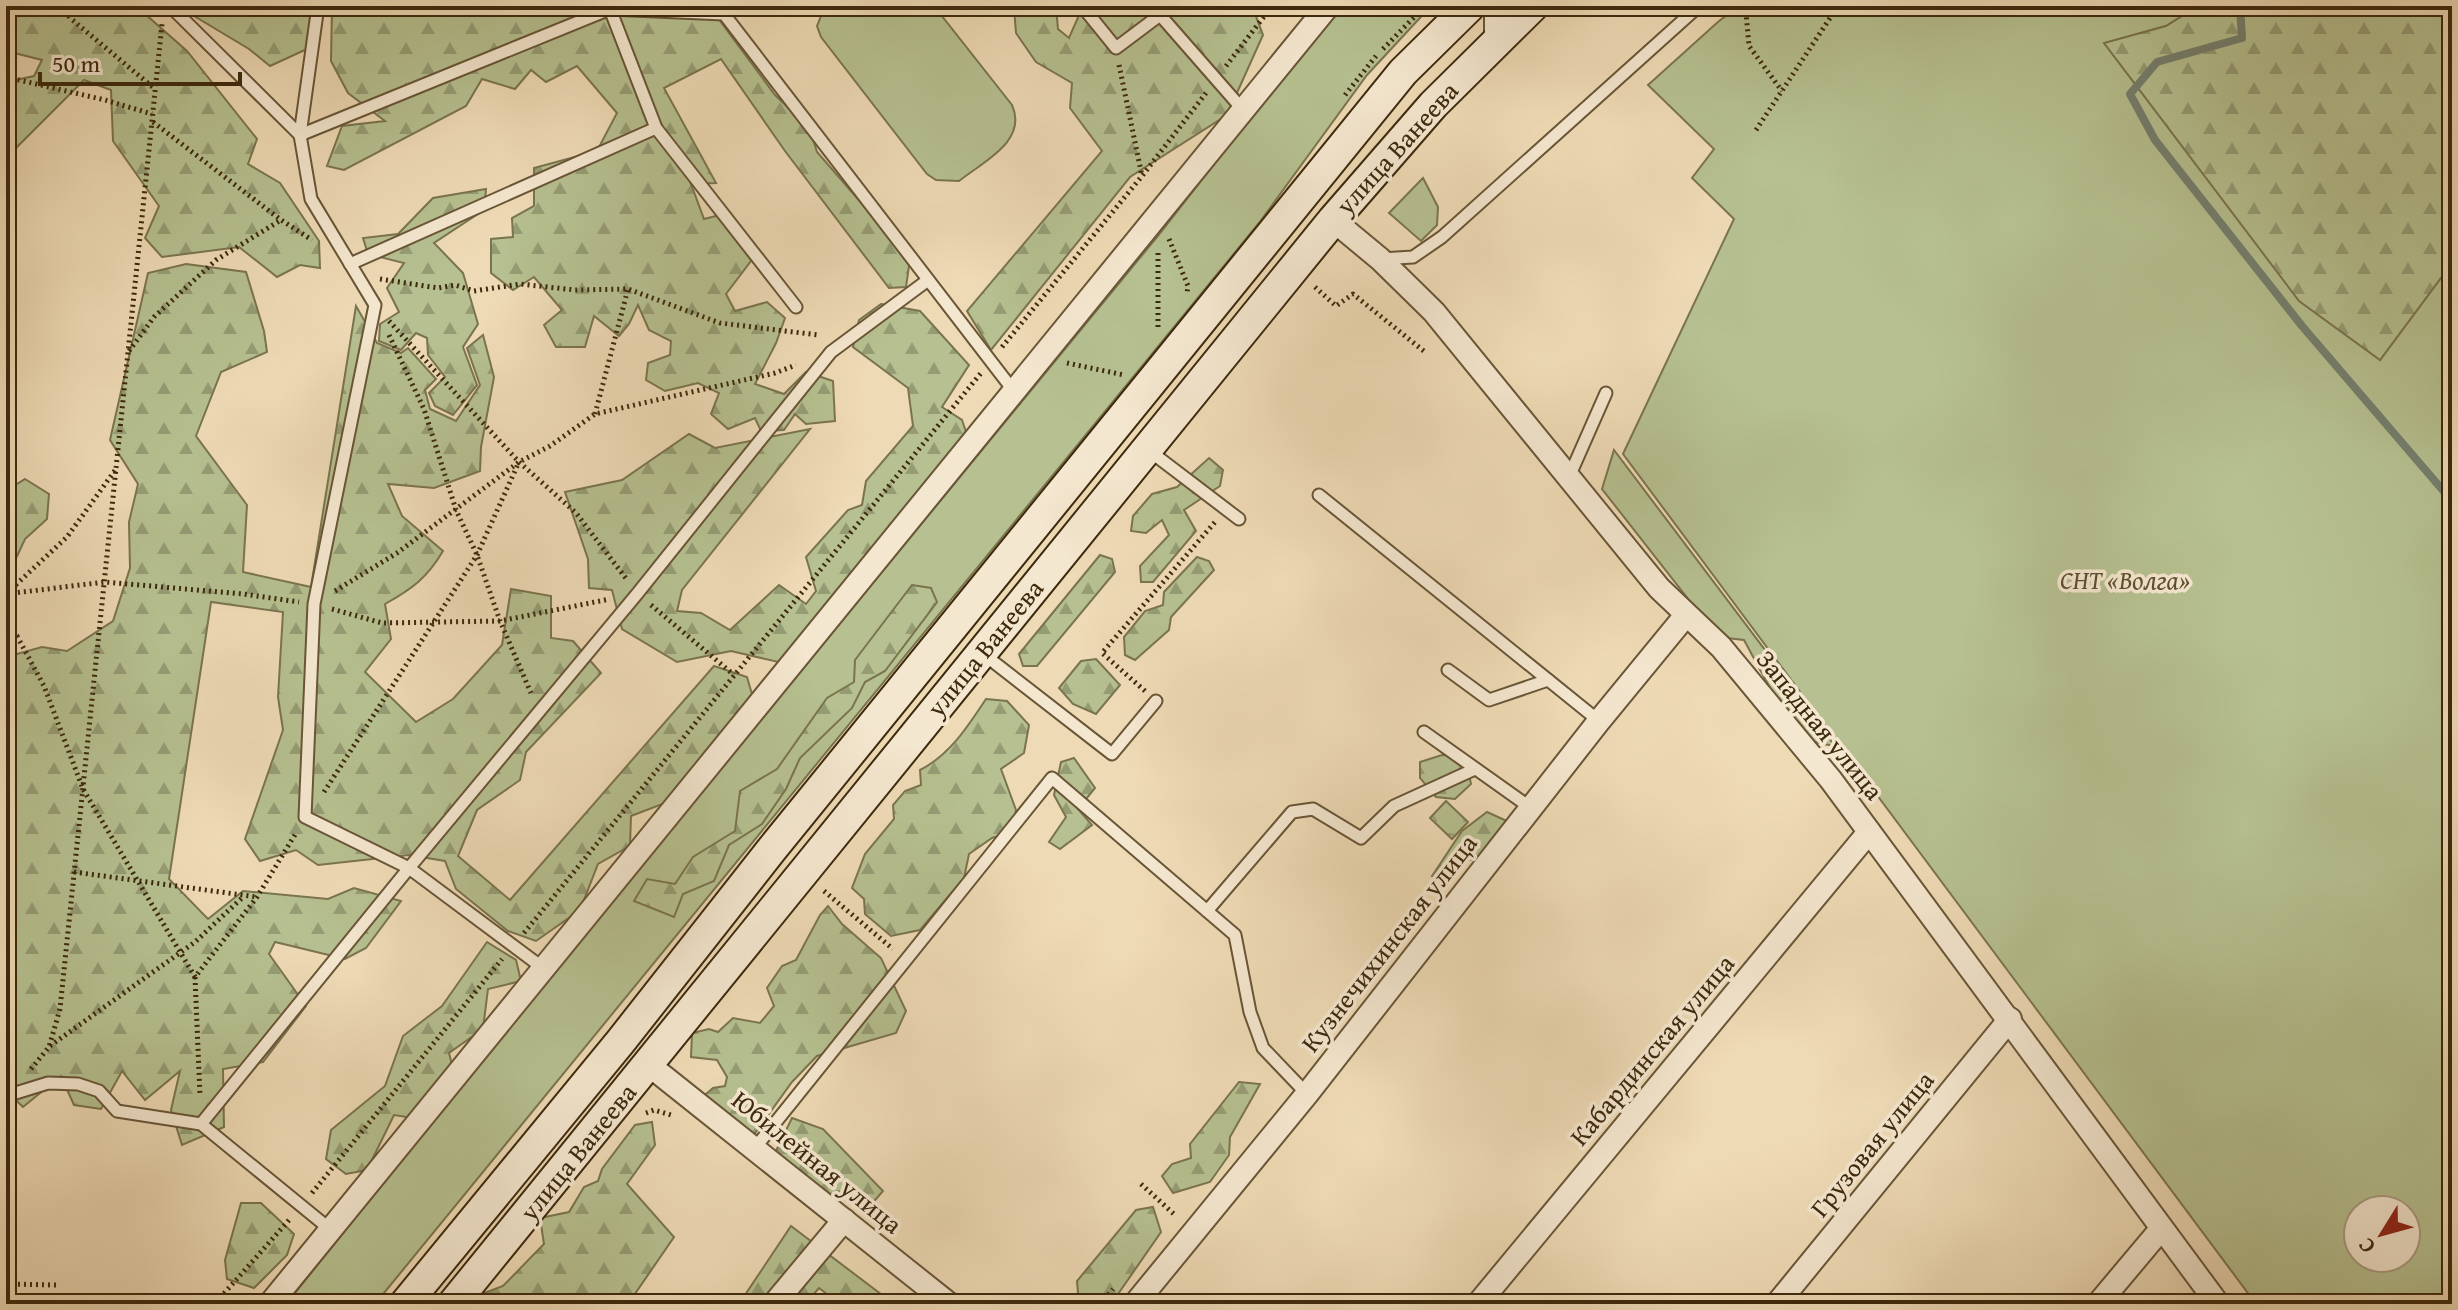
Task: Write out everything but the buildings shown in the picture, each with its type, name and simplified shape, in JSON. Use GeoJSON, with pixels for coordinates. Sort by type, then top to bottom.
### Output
{"type":"FeatureCollection","features":[{"type":"Feature","properties":{"kind":"main road","name":"улица Ванеева"},"geometry":{"type":"LineString","coordinates":[[405,1304],[1403,72],[1470,6]]}},
{"type":"Feature","properties":{"kind":"main road","name":"улица Ванеева"},"geometry":{"type":"LineString","coordinates":[[453,1304],[1333,220],[1433,105],[1533,6]]}},
{"type":"Feature","properties":{"kind":"street"},"geometry":{"type":"LineString","coordinates":[[270,1304],[1328,6]]}},
{"type":"Feature","properties":{"kind":"street"},"geometry":{"type":"LineString","coordinates":[[1498,6],[1498,39]]}},
{"type":"Feature","properties":{"kind":"street","name":"Западная улица"},"geometry":{"type":"LineString","coordinates":[[1333,220],[1380,259],[1434,312],[1659,588],[1721,647],[1831,780],[2218,1304]]}},
{"type":"Feature","properties":{"kind":"street","name":"Кузнечихинская улица"},"geometry":{"type":"LineString","coordinates":[[1135,1304],[1307,1094],[1599,721],[1686,615]]}},
{"type":"Feature","properties":{"kind":"street","name":"Кабардинская улица"},"geometry":{"type":"LineString","coordinates":[[1478,1304],[1869,832]]}},
{"type":"Feature","properties":{"kind":"street","name":"Грузовая улица"},"geometry":{"type":"LineString","coordinates":[[1777,1304],[2010,1019]]}},
{"type":"Feature","properties":{"kind":"street","name":"Юбилейная улица"},"geometry":{"type":"LineString","coordinates":[[649,1065],[949,1304]]}},
{"type":"Feature","properties":{"kind":"street"},"geometry":{"type":"LineString","coordinates":[[774,1304],[844,1220]]}},
{"type":"Feature","properties":{"kind":"street"},"geometry":{"type":"LineString","coordinates":[[2098,1304],[2161,1229]]}},
{"type":"Feature","properties":{"kind":"lane"},"geometry":{"type":"LineString","coordinates":[[170,6],[300,135]]}},
{"type":"Feature","properties":{"kind":"lane"},"geometry":{"type":"LineString","coordinates":[[318,6],[300,135],[311,199],[375,305],[314,604],[305,817],[409,868],[543,968]]}},
{"type":"Feature","properties":{"kind":"lane"},"geometry":{"type":"LineString","coordinates":[[1082,6],[1116,48],[1162,10],[1244,112]]}},
{"type":"Feature","properties":{"kind":"lane"},"geometry":{"type":"LineString","coordinates":[[1380,259],[1413,257],[1442,237],[1699,6]]}},
{"type":"Feature","properties":{"kind":"lane"},"geometry":{"type":"LineString","coordinates":[[300,135],[610,9],[724,14],[1013,390]]}},
{"type":"Feature","properties":{"kind":"lane"},"geometry":{"type":"LineString","coordinates":[[610,9],[656,128],[796,307]]}},
{"type":"Feature","properties":{"kind":"lane"},"geometry":{"type":"LineString","coordinates":[[350,264],[656,128]]}},
{"type":"Feature","properties":{"kind":"lane"},"geometry":{"type":"LineString","coordinates":[[201,1124],[637,594],[831,352],[928,280]]}},
{"type":"Feature","properties":{"kind":"lane"},"geometry":{"type":"LineString","coordinates":[[1569,478],[1606,393]]}},
{"type":"Feature","properties":{"kind":"lane"},"geometry":{"type":"LineString","coordinates":[[1147,449],[1239,519]]}},
{"type":"Feature","properties":{"kind":"lane"},"geometry":{"type":"LineString","coordinates":[[1319,495],[1599,721]]}},
{"type":"Feature","properties":{"kind":"lane"},"geometry":{"type":"LineString","coordinates":[[981,652],[1112,754],[1156,701]]}},
{"type":"Feature","properties":{"kind":"lane"},"geometry":{"type":"LineString","coordinates":[[1448,670],[1489,700],[1548,680]]}},
{"type":"Feature","properties":{"kind":"lane"},"geometry":{"type":"LineString","coordinates":[[1424,732],[1531,808]]}},
{"type":"Feature","properties":{"kind":"lane"},"geometry":{"type":"LineString","coordinates":[[1207,911],[1292,812],[1313,809],[1361,838],[1394,806],[1475,769]]}},
{"type":"Feature","properties":{"kind":"lane"},"geometry":{"type":"LineString","coordinates":[[755,1148],[1052,778],[1235,935],[1250,1012],[1263,1048],[1307,1094]]}},
{"type":"Feature","properties":{"kind":"lane"},"geometry":{"type":"LineString","coordinates":[[9,1094],[48,1083],[78,1084],[99,1091],[117,1111],[201,1124],[331,1230]]}},
{"type":"Feature","properties":{"kind":"path"},"geometry":{"type":"LineString","coordinates":[[62,6],[70,18],[155,89]]}},
{"type":"Feature","properties":{"kind":"path"},"geometry":{"type":"LineString","coordinates":[[220,1298],[301,1206],[1142,176],[1272,6]]}},
{"type":"Feature","properties":{"kind":"path"},"geometry":{"type":"LineString","coordinates":[[1743,6],[1749,46],[1782,91]]}},
{"type":"Feature","properties":{"kind":"path"},"geometry":{"type":"LineString","coordinates":[[1756,130],[1838,6]]}},
{"type":"Feature","properties":{"kind":"path"},"geometry":{"type":"LineString","coordinates":[[49,1047],[60,1009],[163,20]]}},
{"type":"Feature","properties":{"kind":"path"},"geometry":{"type":"LineString","coordinates":[[1116,48],[1142,176]]}},
{"type":"Feature","properties":{"kind":"path"},"geometry":{"type":"LineString","coordinates":[[6,77],[152,114]]}},
{"type":"Feature","properties":{"kind":"path"},"geometry":{"type":"LineString","coordinates":[[152,122],[281,220],[350,264],[379,278],[438,288],[455,285],[474,291],[520,284],[575,290],[628,289],[720,323],[818,335]]}},
{"type":"Feature","properties":{"kind":"path"},"geometry":{"type":"LineString","coordinates":[[1159,216],[1188,286],[1186,296]]}},
{"type":"Feature","properties":{"kind":"path"},"geometry":{"type":"LineString","coordinates":[[1158,338],[1159,216]]}},
{"type":"Feature","properties":{"kind":"path"},"geometry":{"type":"LineString","coordinates":[[128,353],[154,317],[216,260],[281,220]]}},
{"type":"Feature","properties":{"kind":"path"},"geometry":{"type":"LineString","coordinates":[[1315,287],[1336,306],[1353,294],[1425,352]]}},
{"type":"Feature","properties":{"kind":"path"},"geometry":{"type":"LineString","coordinates":[[595,414],[628,289]]}},
{"type":"Feature","properties":{"kind":"path"},"geometry":{"type":"LineString","coordinates":[[375,305],[519,462],[576,513],[637,594],[734,675]]}},
{"type":"Feature","properties":{"kind":"path"},"geometry":{"type":"LineString","coordinates":[[375,305],[424,409],[456,510],[539,712]]}},
{"type":"Feature","properties":{"kind":"path"},"geometry":{"type":"LineString","coordinates":[[314,604],[397,553],[519,462],[550,446],[595,414],[775,373],[831,352],[796,307]]}},
{"type":"Feature","properties":{"kind":"path"},"geometry":{"type":"LineString","coordinates":[[1062,362],[1125,375]]}},
{"type":"Feature","properties":{"kind":"path"},"geometry":{"type":"LineString","coordinates":[[195,977],[257,897],[305,817],[333,780],[477,555],[519,462]]}},
{"type":"Feature","properties":{"kind":"path"},"geometry":{"type":"LineString","coordinates":[[6,594],[67,537],[116,468]]}},
{"type":"Feature","properties":{"kind":"path"},"geometry":{"type":"LineString","coordinates":[[1156,701],[1102,653],[1227,509]]}},
{"type":"Feature","properties":{"kind":"path"},"geometry":{"type":"LineString","coordinates":[[6,631],[17,636],[44,686],[83,789],[195,977],[201,1124]]}},
{"type":"Feature","properties":{"kind":"path"},"geometry":{"type":"LineString","coordinates":[[74,872],[257,897]]}},
{"type":"Feature","properties":{"kind":"path"},"geometry":{"type":"LineString","coordinates":[[820,888],[906,959]]}},
{"type":"Feature","properties":{"kind":"path"},"geometry":{"type":"LineString","coordinates":[[9,1094],[49,1047],[180,952],[244,896]]}},
{"type":"Feature","properties":{"kind":"path"},"geometry":{"type":"LineString","coordinates":[[1141,1184],[1175,1215]]}},
{"type":"Feature","properties":{"kind":"path"},"geometry":{"type":"LineString","coordinates":[[6,1284],[56,1285]]}},
{"type":"Feature","properties":{"kind":"green space"},"geometry":{"type":"Polygon","coordinates":[[[6,6],[136,6],[187,51],[257,139],[248,164],[280,183],[319,241],[320,268],[300,265],[277,277],[239,247],[162,257],[145,238],[159,206],[113,141],[111,90],[84,80],[6,158],[6,82],[34,76],[42,60],[6,51],[6,6]]]}},
{"type":"Feature","properties":{"kind":"green space"},"geometry":{"type":"Polygon","coordinates":[[[188,6],[314,6],[307,49],[270,66],[249,49],[189,13],[188,6]]]}},
{"type":"Feature","properties":{"kind":"green space"},"geometry":{"type":"Polygon","coordinates":[[[332,6],[709,6],[775,95],[809,127],[817,152],[910,259],[906,287],[889,288],[785,151],[721,59],[664,88],[716,183],[691,184],[704,219],[728,213],[757,253],[726,294],[735,311],[767,302],[785,318],[755,384],[784,394],[806,372],[833,381],[835,421],[806,424],[795,414],[784,430],[761,431],[755,418],[728,429],[711,414],[719,393],[698,383],[665,391],[646,380],[648,363],[670,355],[671,341],[649,330],[638,305],[619,336],[594,316],[585,347],[556,347],[544,325],[562,310],[534,277],[513,290],[491,273],[491,239],[513,237],[512,218],[534,206],[534,168],[597,151],[617,113],[577,66],[546,82],[531,70],[515,89],[482,79],[466,106],[344,170],[327,166],[342,126],[385,121],[348,93],[331,61],[332,6]]]}},
{"type":"Feature","properties":{"kind":"green space"},"geometry":{"type":"Polygon","coordinates":[[[825,6],[934,6],[1012,105],[1015,118],[1009,140],[991,158],[959,181],[936,180],[927,174],[821,37],[817,26],[825,6]]]}},
{"type":"Feature","properties":{"kind":"green space"},"geometry":{"type":"Polygon","coordinates":[[[1010,6],[1056,6],[1058,29],[1069,38],[1083,6],[1111,6],[1129,12],[1134,6],[1252,6],[1263,35],[1227,115],[1130,177],[991,350],[967,311],[1102,151],[1070,108],[1072,83],[1036,62],[1016,33],[1014,8],[1010,6]]]}},
{"type":"Feature","properties":{"kind":"green space"},"geometry":{"type":"Polygon","coordinates":[[[1338,6],[1431,6],[1367,75],[1259,223],[375,1304],[286,1304],[545,982],[1157,237],[1338,6]]]}},
{"type":"Feature","properties":{"kind":"green space","name":"СНТ «Волга»"},"geometry":{"type":"Polygon","coordinates":[[[1739,6],[2198,6],[2166,26],[2105,43],[2380,360],[2452,263],[2452,1304],[2256,1304],[1623,454],[1734,219],[1692,178],[1714,149],[1648,85],[1739,6]]]}},
{"type":"Feature","properties":{"kind":"green space"},"geometry":{"type":"Polygon","coordinates":[[[2198,6],[2452,6],[2452,263],[2380,360],[2299,301],[2104,43],[2166,26],[2198,6]]]}},
{"type":"Feature","properties":{"kind":"green space"},"geometry":{"type":"Polygon","coordinates":[[[1423,178],[1438,207],[1437,225],[1421,241],[1389,213],[1423,178]]]}},
{"type":"Feature","properties":{"kind":"green space"},"geometry":{"type":"Polygon","coordinates":[[[486,189],[484,210],[434,243],[463,273],[478,324],[463,347],[477,385],[453,415],[435,406],[429,393],[445,377],[428,355],[427,338],[416,333],[401,350],[379,341],[380,324],[399,312],[387,288],[404,263],[368,254],[363,238],[398,234],[433,198],[486,189]]]}},
{"type":"Feature","properties":{"kind":"green space"},"geometry":{"type":"Polygon","coordinates":[[[186,264],[246,272],[264,331],[267,352],[221,372],[196,436],[247,505],[243,572],[311,587],[356,306],[377,343],[401,353],[408,348],[436,379],[425,390],[430,409],[456,421],[480,385],[467,348],[483,335],[494,377],[481,447],[480,471],[434,488],[388,484],[402,516],[443,551],[418,582],[385,604],[391,639],[365,672],[416,722],[453,699],[502,645],[511,589],[551,596],[551,638],[573,641],[601,673],[526,752],[520,780],[477,810],[458,856],[510,900],[714,666],[747,677],[754,701],[673,800],[631,816],[630,846],[598,864],[580,910],[536,941],[508,931],[456,889],[445,861],[409,855],[318,865],[296,850],[260,861],[245,839],[283,730],[278,697],[283,612],[211,602],[169,879],[208,919],[243,891],[328,899],[354,888],[401,901],[366,948],[345,959],[275,942],[269,954],[306,1006],[263,1062],[223,1069],[224,1127],[182,1145],[171,1110],[180,1071],[145,1100],[122,1071],[101,1109],[74,1105],[61,1076],[23,1107],[6,1091],[6,657],[42,647],[67,651],[113,621],[130,568],[129,522],[138,484],[110,440],[148,273],[186,264]]]}},
{"type":"Feature","properties":{"kind":"green space"},"geometry":{"type":"Polygon","coordinates":[[[881,304],[920,311],[969,365],[942,407],[962,420],[972,450],[783,663],[731,651],[677,662],[622,629],[612,590],[589,588],[588,559],[565,492],[622,480],[689,434],[715,448],[810,429],[682,590],[677,611],[701,613],[730,630],[779,585],[806,604],[816,591],[806,557],[848,510],[862,505],[866,481],[913,426],[908,388],[853,347],[859,320],[881,304]]]}},
{"type":"Feature","properties":{"kind":"green space"},"geometry":{"type":"Polygon","coordinates":[[[1614,450],[1824,728],[1834,746],[1810,741],[1771,690],[1744,640],[1718,637],[1602,489],[1614,450]]]}},
{"type":"Feature","properties":{"kind":"green space"},"geometry":{"type":"Polygon","coordinates":[[[1209,458],[1223,470],[1220,486],[1184,510],[1196,531],[1153,582],[1141,582],[1140,566],[1169,535],[1162,520],[1146,533],[1131,531],[1133,516],[1152,494],[1177,487],[1209,458]]]}},
{"type":"Feature","properties":{"kind":"green space"},"geometry":{"type":"Polygon","coordinates":[[[25,479],[49,494],[47,519],[25,539],[12,567],[6,571],[6,491],[25,479]]]}},
{"type":"Feature","properties":{"kind":"green space"},"geometry":{"type":"Polygon","coordinates":[[[1100,555],[1112,559],[1115,572],[1037,666],[1023,666],[1019,654],[1100,555]]]}},
{"type":"Feature","properties":{"kind":"green space"},"geometry":{"type":"Polygon","coordinates":[[[1197,557],[1209,561],[1214,570],[1171,617],[1169,630],[1135,660],[1125,655],[1124,637],[1145,611],[1163,605],[1164,592],[1197,557]]]}},
{"type":"Feature","properties":{"kind":"green space"},"geometry":{"type":"Polygon","coordinates":[[[912,585],[931,588],[937,602],[885,671],[865,682],[852,708],[800,758],[786,789],[762,824],[729,845],[714,881],[683,894],[674,917],[634,901],[647,879],[675,884],[693,857],[735,831],[740,791],[777,769],[827,698],[854,682],[855,660],[912,585]]]}},
{"type":"Feature","properties":{"kind":"green space"},"geometry":{"type":"Polygon","coordinates":[[[1096,659],[1120,685],[1096,714],[1073,704],[1059,688],[1081,661],[1096,659]]]}},
{"type":"Feature","properties":{"kind":"green space"},"geometry":{"type":"Polygon","coordinates":[[[986,699],[1007,701],[1029,725],[1024,753],[1001,769],[1016,810],[1012,832],[992,838],[969,854],[964,878],[920,930],[891,936],[865,914],[864,899],[852,888],[865,854],[894,819],[893,805],[905,791],[921,785],[920,770],[949,748],[986,699]]]}},
{"type":"Feature","properties":{"kind":"green space"},"geometry":{"type":"Polygon","coordinates":[[[1442,755],[1465,756],[1471,784],[1455,799],[1436,797],[1420,778],[1420,762],[1442,755]]]}},
{"type":"Feature","properties":{"kind":"green space"},"geometry":{"type":"Polygon","coordinates":[[[1074,758],[1095,788],[1078,809],[1092,825],[1060,849],[1049,842],[1066,817],[1054,795],[1061,762],[1074,758]]]}},
{"type":"Feature","properties":{"kind":"green space"},"geometry":{"type":"Polygon","coordinates":[[[1446,801],[1468,822],[1452,839],[1430,818],[1446,801]]]}},
{"type":"Feature","properties":{"kind":"green space"},"geometry":{"type":"Polygon","coordinates":[[[1487,812],[1509,822],[1481,862],[1464,858],[1440,880],[1432,876],[1462,831],[1487,812]]]}},
{"type":"Feature","properties":{"kind":"green space"},"geometry":{"type":"Polygon","coordinates":[[[828,906],[842,924],[881,958],[906,1011],[896,1033],[817,1056],[792,1082],[753,1136],[705,1095],[713,1088],[725,1086],[727,1077],[717,1060],[691,1057],[692,1033],[709,1029],[718,1032],[733,1018],[760,1023],[774,1006],[767,988],[782,966],[796,960],[828,906]]]}},
{"type":"Feature","properties":{"kind":"green space"},"geometry":{"type":"Polygon","coordinates":[[[487,942],[516,960],[521,981],[488,989],[483,1029],[449,1053],[457,1085],[426,1120],[394,1115],[367,1170],[346,1174],[326,1159],[331,1130],[385,1086],[403,1036],[442,1006],[487,942]]]}},
{"type":"Feature","properties":{"kind":"green space"},"geometry":{"type":"Polygon","coordinates":[[[1239,1082],[1260,1084],[1230,1137],[1229,1155],[1210,1182],[1173,1193],[1162,1176],[1172,1164],[1191,1158],[1190,1144],[1239,1082]]]}},
{"type":"Feature","properties":{"kind":"green space"},"geometry":{"type":"Polygon","coordinates":[[[792,1118],[823,1129],[883,1191],[869,1207],[838,1191],[823,1197],[773,1157],[792,1118]]]}},
{"type":"Feature","properties":{"kind":"green space"},"geometry":{"type":"Polygon","coordinates":[[[652,1122],[655,1145],[627,1184],[674,1237],[628,1304],[469,1304],[476,1296],[503,1286],[544,1244],[540,1218],[569,1212],[584,1187],[598,1181],[602,1169],[635,1125],[652,1122]]]}},
{"type":"Feature","properties":{"kind":"green space"},"geometry":{"type":"Polygon","coordinates":[[[241,1203],[261,1203],[294,1234],[287,1255],[254,1288],[227,1279],[225,1260],[241,1203]]]}},
{"type":"Feature","properties":{"kind":"green space"},"geometry":{"type":"Polygon","coordinates":[[[1153,1207],[1161,1232],[1116,1297],[1100,1304],[1061,1304],[1078,1293],[1077,1281],[1136,1210],[1153,1207]]]}},
{"type":"Feature","properties":{"kind":"green space"},"geometry":{"type":"Polygon","coordinates":[[[791,1226],[894,1304],[840,1304],[819,1288],[805,1304],[739,1304],[791,1226]]]}},
{"type":"Feature","properties":{"kind":"waterway"},"geometry":{"type":"LineString","coordinates":[[2240,6],[2242,38],[2157,62],[2130,94],[2155,140],[2302,326],[2452,501]]}}]}
